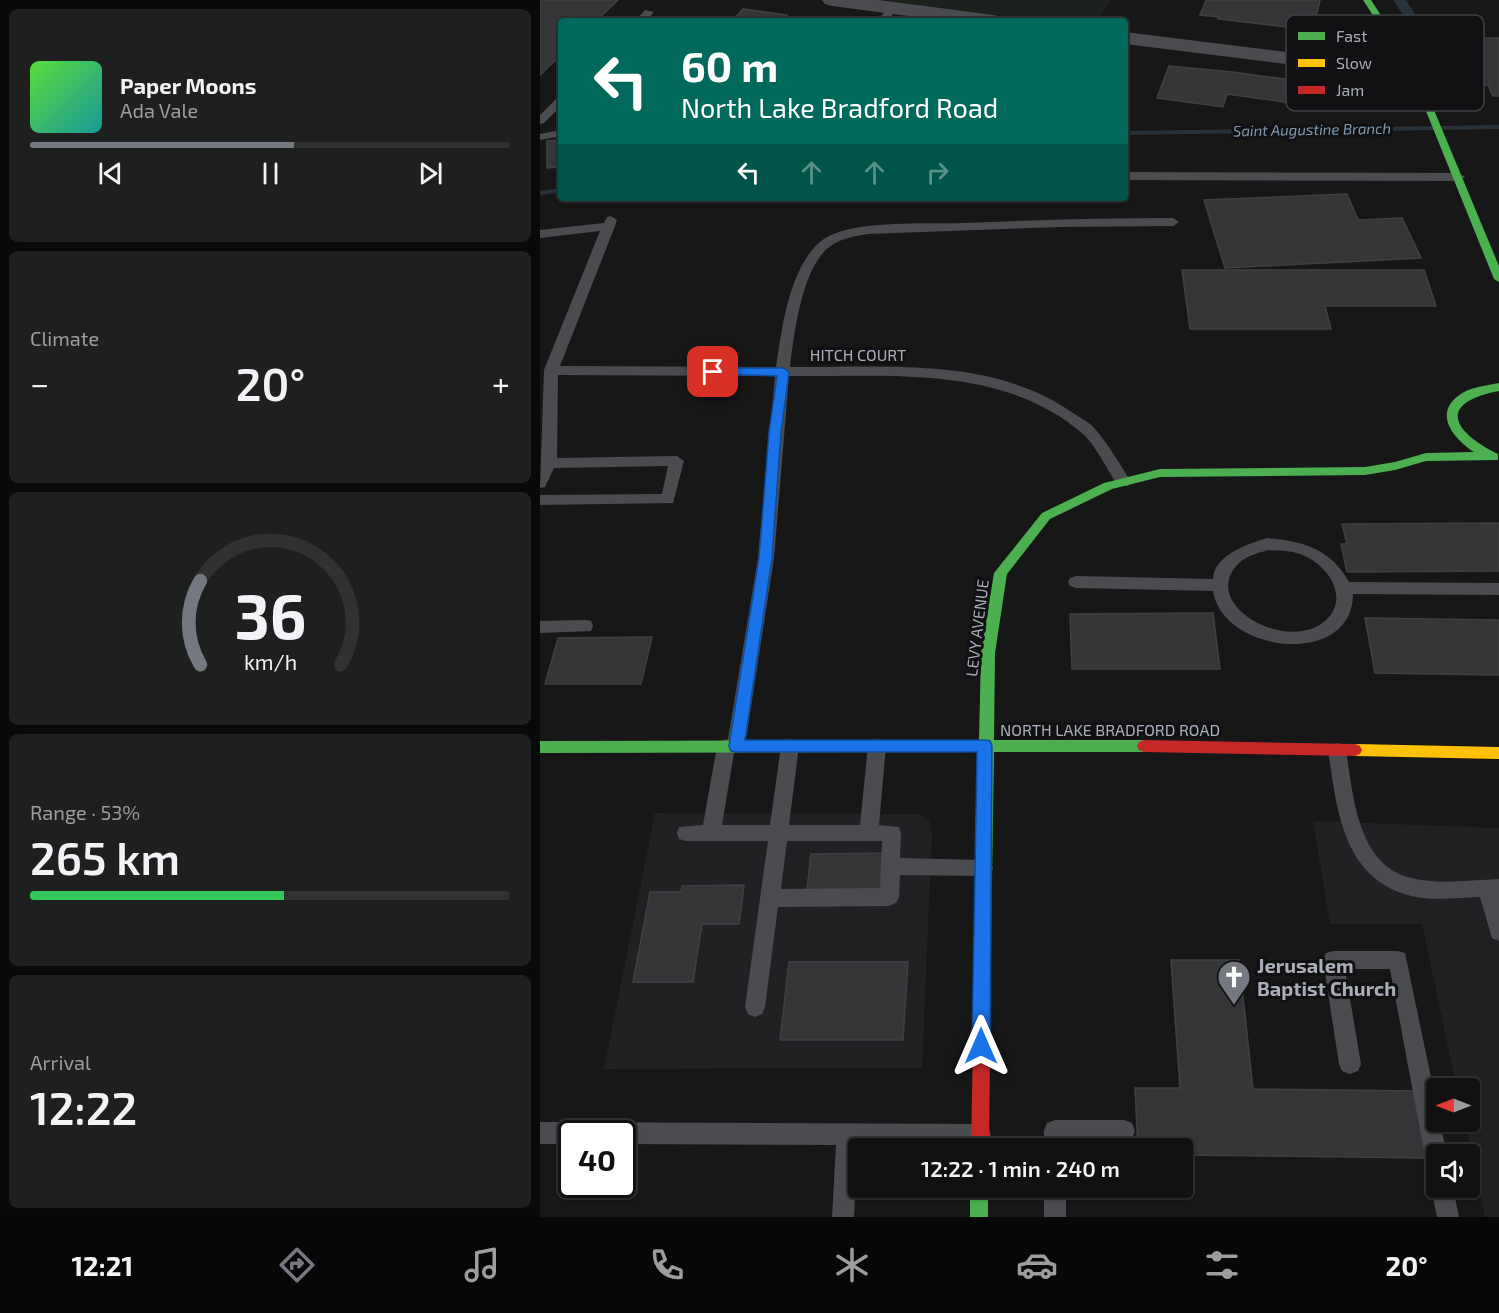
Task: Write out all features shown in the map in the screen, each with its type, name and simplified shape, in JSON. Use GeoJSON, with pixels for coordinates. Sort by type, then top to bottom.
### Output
{"type":"FeatureCollection","features":[{"type":"Feature","properties":{"kind":"street"},"geometry":{"type":"LineString","coordinates":[[832,0],[888,14],[949,18]]}},
{"type":"Feature","properties":{"kind":"street"},"geometry":{"type":"LineString","coordinates":[[1367,0],[1377,15]]}},
{"type":"Feature","properties":{"kind":"street"},"geometry":{"type":"LineString","coordinates":[[1128,38],[1286,58]]}},
{"type":"Feature","properties":{"kind":"street"},"geometry":{"type":"LineString","coordinates":[[1432,111],[1499,279]]}},
{"type":"Feature","properties":{"kind":"street"},"geometry":{"type":"LineString","coordinates":[[1426,458],[1443,441],[1451,422],[1451,409],[1457,399],[1470,391],[1495,385]]}},
{"type":"Feature","properties":{"kind":"street"},"geometry":{"type":"LineString","coordinates":[[1451,422],[1457,435],[1464,441],[1494,457]]}},
{"type":"Feature","properties":{"kind":"street","name":"LEVY AVENUE"},"geometry":{"type":"LineString","coordinates":[[980,1138],[988,653],[1001,573],[1046,516],[1108,486],[1160,473],[1365,471],[1426,458],[1494,457]]}},
{"type":"Feature","properties":{"kind":"street","name":"NORTH LAKE BRADFORD ROAD"},"geometry":{"type":"LineString","coordinates":[[540,747],[985,746],[1499,753]]}},
{"type":"Feature","properties":{"kind":"street"},"geometry":{"type":"LineString","coordinates":[[979,1198],[979,1217]]}},
{"type":"Feature","properties":{"kind":"lane"},"geometry":{"type":"LineString","coordinates":[[643,18],[649,12]]}},
{"type":"Feature","properties":{"kind":"lane"},"geometry":{"type":"LineString","coordinates":[[540,121],[558,103]]}},
{"type":"Feature","properties":{"kind":"lane"},"geometry":{"type":"LineString","coordinates":[[540,137],[558,134]]}},
{"type":"Feature","properties":{"kind":"lane"},"geometry":{"type":"LineString","coordinates":[[1128,176],[1459,177]]}},
{"type":"Feature","properties":{"kind":"lane"},"geometry":{"type":"LineString","coordinates":[[711,833],[731,746],[766,558],[775,432],[794,307],[811,256],[827,243],[865,230],[1088,221],[1173,222]]}},
{"type":"Feature","properties":{"kind":"lane"},"geometry":{"type":"LineString","coordinates":[[540,234],[610,223],[551,370],[545,401],[549,463],[540,483]]}},
{"type":"Feature","properties":{"kind":"lane","name":"HITCH COURT"},"geometry":{"type":"LineString","coordinates":[[551,370],[931,373],[984,380],[1022,392],[1054,406],[1089,431],[1124,482]]}},
{"type":"Feature","properties":{"kind":"lane"},"geometry":{"type":"LineString","coordinates":[[540,501],[668,498],[677,461],[549,463]]}},
{"type":"Feature","properties":{"kind":"lane"},"geometry":{"type":"LineString","coordinates":[[1267,544],[1287,545],[1307,550],[1324,560],[1337,573],[1345,588],[1346,604],[1339,618],[1326,629],[1309,636],[1288,639],[1267,635],[1248,627],[1232,615],[1222,600],[1219,585],[1222,570],[1240,553],[1267,544]]}},
{"type":"Feature","properties":{"kind":"lane"},"geometry":{"type":"LineString","coordinates":[[1076,582],[1219,585]]}},
{"type":"Feature","properties":{"kind":"lane"},"geometry":{"type":"LineString","coordinates":[[1345,588],[1499,589]]}},
{"type":"Feature","properties":{"kind":"lane"},"geometry":{"type":"LineString","coordinates":[[540,627],[585,626]]}},
{"type":"Feature","properties":{"kind":"lane"},"geometry":{"type":"LineString","coordinates":[[755,1007],[790,746]]}},
{"type":"Feature","properties":{"kind":"lane"},"geometry":{"type":"LineString","coordinates":[[868,833],[877,746]]}},
{"type":"Feature","properties":{"kind":"lane"},"geometry":{"type":"LineString","coordinates":[[1337,750],[1350,819],[1360,848],[1369,861],[1387,879],[1412,887],[1493,888],[1499,932]]}},
{"type":"Feature","properties":{"kind":"lane"},"geometry":{"type":"LineString","coordinates":[[687,833],[892,833],[889,897],[770,898]]}},
{"type":"Feature","properties":{"kind":"lane"},"geometry":{"type":"LineString","coordinates":[[891,866],[983,868]]}},
{"type":"Feature","properties":{"kind":"lane"},"geometry":{"type":"LineString","coordinates":[[1350,1064],[1333,960],[1398,960],[1434,1144]]}},
{"type":"Feature","properties":{"kind":"lane"},"geometry":{"type":"LineString","coordinates":[[1055,1138],[1055,1131],[1124,1131]]}},
{"type":"Feature","properties":{"kind":"lane"},"geometry":{"type":"LineString","coordinates":[[540,1133],[848,1135],[905,1138]]}},
{"type":"Feature","properties":{"kind":"lane"},"geometry":{"type":"LineString","coordinates":[[843,1217],[848,1135]]}},
{"type":"Feature","properties":{"kind":"lane"},"geometry":{"type":"LineString","coordinates":[[1055,1198],[1055,1217]]}},
{"type":"Feature","properties":{"kind":"lane"},"geometry":{"type":"LineString","coordinates":[[1444,1198],[1448,1217]]}},
{"type":"Feature","properties":{"kind":"shaded area"},"geometry":{"type":"Polygon","coordinates":[[[883,0],[1111,0],[1100,18],[1020,18],[883,0]]]}},
{"type":"Feature","properties":{"kind":"shaded area"},"geometry":{"type":"Polygon","coordinates":[[[1393,0],[1406,0],[1416,15],[1403,15],[1393,0]]]}},
{"type":"Feature","properties":{"kind":"shaded area"},"geometry":{"type":"Polygon","coordinates":[[[655,813],[920,814],[929,821],[932,833],[922,1068],[604,1069],[655,813]]]}},
{"type":"Feature","properties":{"kind":"shaded area"},"geometry":{"type":"Polygon","coordinates":[[[1313,821],[1499,828],[1499,1217],[1485,1217],[1480,1193],[1480,1144],[1470,1144],[1467,1132],[1480,1132],[1480,1078],[1455,1078],[1422,924],[1330,924],[1313,821]]]}},
{"type":"Feature","properties":{"kind":"building"},"geometry":{"type":"Polygon","coordinates":[[[540,0],[618,0],[599,18],[558,18],[558,58],[540,75],[540,0]]]}},
{"type":"Feature","properties":{"kind":"building"},"geometry":{"type":"Polygon","coordinates":[[[1206,0],[1320,0],[1316,15],[1286,15],[1286,27],[1200,15],[1206,0]]]}},
{"type":"Feature","properties":{"kind":"building"},"geometry":{"type":"Polygon","coordinates":[[[743,9],[787,15],[784,18],[735,18],[743,9]]]}},
{"type":"Feature","properties":{"kind":"building"},"geometry":{"type":"Polygon","coordinates":[[[1484,38],[1499,38],[1499,96],[1493,96],[1488,85],[1484,85],[1484,38]]]}},
{"type":"Feature","properties":{"kind":"building"},"geometry":{"type":"Polygon","coordinates":[[[1169,66],[1286,79],[1286,102],[1227,94],[1223,107],[1157,98],[1169,66]]]}},
{"type":"Feature","properties":{"kind":"building"},"geometry":{"type":"Polygon","coordinates":[[[558,140],[558,167],[547,168],[547,141],[558,140]]]}},
{"type":"Feature","properties":{"kind":"building"},"geometry":{"type":"Polygon","coordinates":[[[1347,194],[1358,220],[1402,218],[1421,258],[1225,268],[1204,200],[1347,194]]]}},
{"type":"Feature","properties":{"kind":"building"},"geometry":{"type":"Polygon","coordinates":[[[1182,270],[1424,270],[1436,306],[1325,306],[1331,329],[1190,329],[1182,270]]]}},
{"type":"Feature","properties":{"kind":"building"},"geometry":{"type":"Polygon","coordinates":[[[1499,523],[1499,571],[1347,572],[1341,544],[1347,544],[1342,524],[1499,523]]]}},
{"type":"Feature","properties":{"kind":"building"},"geometry":{"type":"Polygon","coordinates":[[[1213,613],[1220,669],[1072,669],[1070,614],[1213,613]]]}},
{"type":"Feature","properties":{"kind":"building"},"geometry":{"type":"Polygon","coordinates":[[[1365,618],[1499,620],[1499,675],[1375,673],[1365,618]]]}},
{"type":"Feature","properties":{"kind":"building"},"geometry":{"type":"Polygon","coordinates":[[[652,637],[641,684],[545,684],[558,638],[652,637]]]}},
{"type":"Feature","properties":{"kind":"building"},"geometry":{"type":"Polygon","coordinates":[[[897,853],[895,890],[807,890],[811,854],[897,853]]]}},
{"type":"Feature","properties":{"kind":"building"},"geometry":{"type":"Polygon","coordinates":[[[744,885],[739,924],[702,924],[693,982],[633,982],[650,892],[681,892],[682,886],[744,885]]]}},
{"type":"Feature","properties":{"kind":"building"},"geometry":{"type":"Polygon","coordinates":[[[1171,960],[1239,960],[1253,1089],[1417,1091],[1426,1144],[1426,1158],[1193,1155],[1193,1138],[1137,1138],[1135,1088],[1180,1088],[1171,960]]]}},
{"type":"Feature","properties":{"kind":"building"},"geometry":{"type":"Polygon","coordinates":[[[789,962],[908,962],[903,1040],[780,1040],[789,962]]]}},
{"type":"Feature","properties":{"kind":"waterway","name":"Saint Augustine Branch"},"geometry":{"type":"LineString","coordinates":[[1128,133],[1499,127]]}},
{"type":"Feature","properties":{"kind":"waterway","name":"Saint Augustine Branch"},"geometry":{"type":"LineString","coordinates":[[540,193],[558,190]]}},
{"type":"Feature","properties":{"kind":"traffic: fast"},"geometry":{"type":"LineString","coordinates":[[1367,0],[1377,15]]}},
{"type":"Feature","properties":{"kind":"traffic: fast"},"geometry":{"type":"LineString","coordinates":[[1430,111],[1499,279]]}},
{"type":"Feature","properties":{"kind":"traffic: fast"},"geometry":{"type":"LineString","coordinates":[[1494,457],[1463,438],[1454,427],[1452,416],[1454,406],[1463,398],[1478,391],[1499,387]]}},
{"type":"Feature","properties":{"kind":"traffic: fast"},"geometry":{"type":"LineString","coordinates":[[984,879],[988,653],[1001,573],[1046,516],[1108,486],[1160,473],[1365,471],[1395,466],[1426,457],[1488,456]]}},
{"type":"Feature","properties":{"kind":"traffic: fast"},"geometry":{"type":"LineString","coordinates":[[540,747],[1144,746]]}},
{"type":"Feature","properties":{"kind":"traffic: fast"},"geometry":{"type":"LineString","coordinates":[[979,1198],[979,1217]]}},
{"type":"Feature","properties":{"kind":"traffic: slow"},"geometry":{"type":"LineString","coordinates":[[1355,750],[1499,753]]}},
{"type":"Feature","properties":{"kind":"traffic: jam"},"geometry":{"type":"LineString","coordinates":[[1144,746],[1355,750]]}},
{"type":"Feature","properties":{"kind":"traffic: jam"},"geometry":{"type":"LineString","coordinates":[[980,1138],[984,879]]}},
{"type":"Feature","properties":{"kind":"place","name":"Jerusalem Baptist Church"},"geometry":{"type":"Point","coordinates":[1234,1006]}},
{"type":"Feature","properties":{"kind":"route"},"geometry":{"type":"LineString","coordinates":[[713,372],[783,372],[775,432],[766,558],[736,746],[985,746],[981,1046]]}}]}
